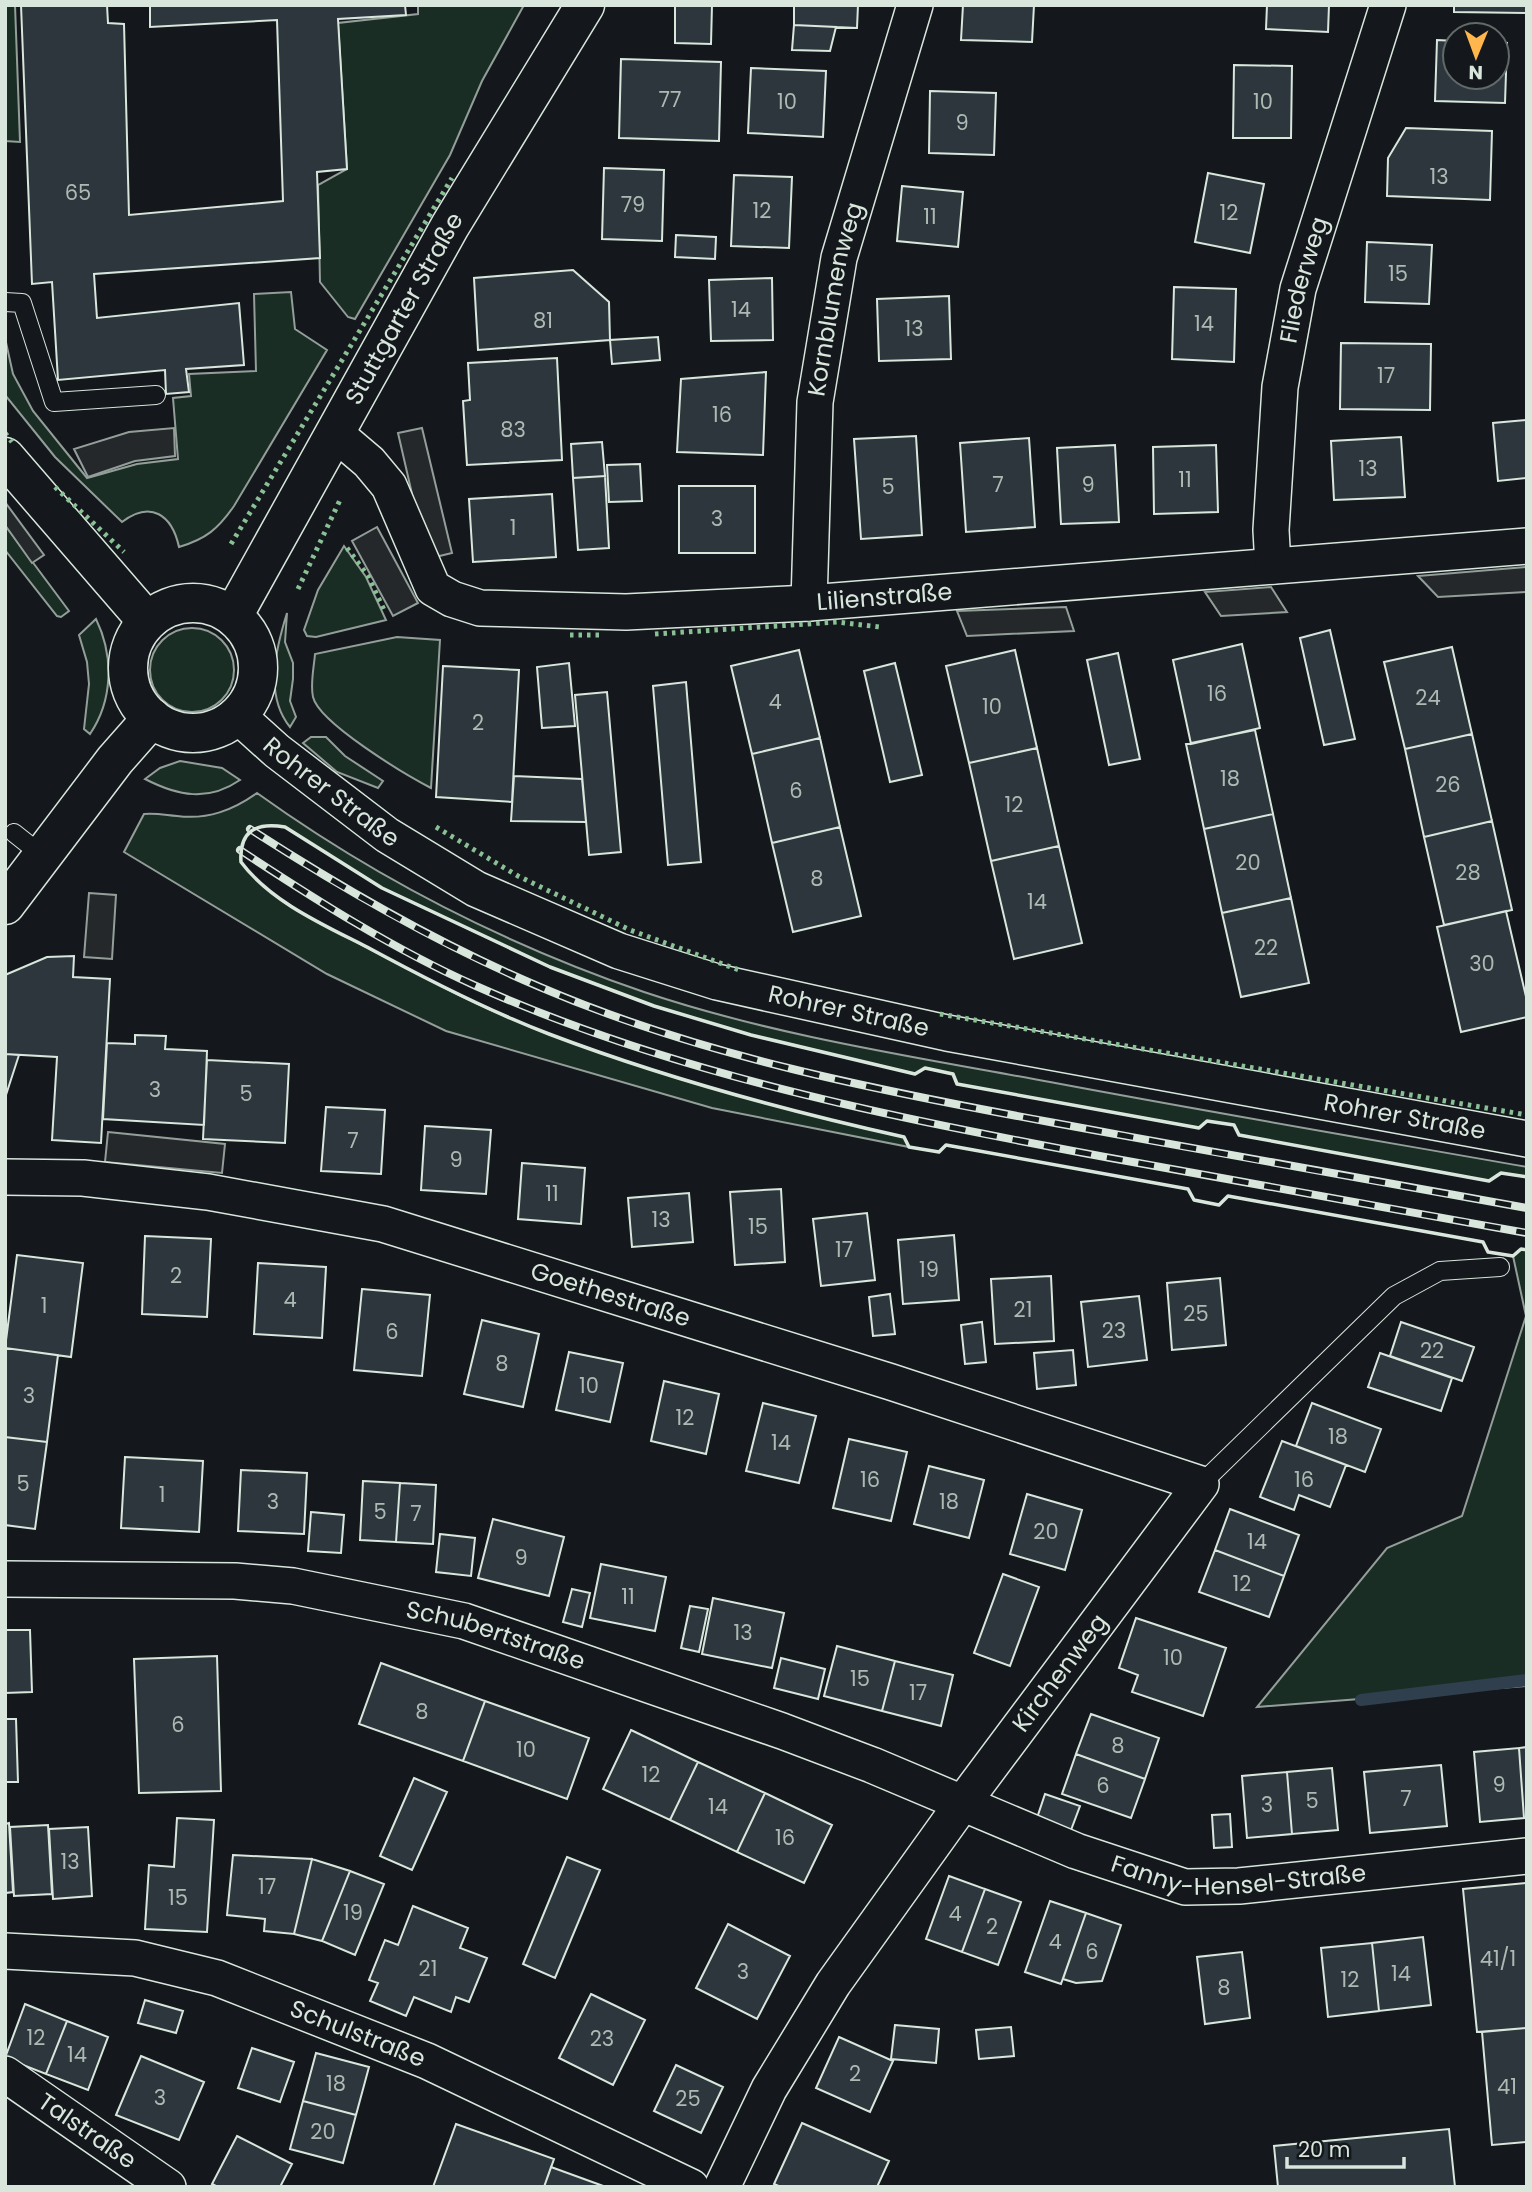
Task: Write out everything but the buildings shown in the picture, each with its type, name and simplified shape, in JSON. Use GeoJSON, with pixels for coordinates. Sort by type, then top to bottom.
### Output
{"type":"FeatureCollection","features":[{"type":"Feature","properties":{"kind":"main road","name":"Stuttgarter Straße"},"geometry":{"type":"LineString","coordinates":[[233,616],[450,226],[585,5]]}},
{"type":"Feature","properties":{"kind":"main road"},"geometry":{"type":"LineString","coordinates":[[5,457],[147,621]]}},
{"type":"Feature","properties":{"kind":"main road"},"geometry":{"type":"LineString","coordinates":[[189,603],[212,606],[233,616],[248,633],[257,654],[257,676],[251,698],[237,715],[217,728],[195,733],[172,729],[152,718],[138,703],[129,684],[128,664],[132,643],[147,621],[166,608],[189,603]]}},
{"type":"Feature","properties":{"kind":"main road"},"geometry":{"type":"LineString","coordinates":[[5,905],[28,844],[115,760],[152,718]]}},
{"type":"Feature","properties":{"kind":"street","name":"Kornblumenweg"},"geometry":{"type":"LineString","coordinates":[[809,603],[815,402],[839,258],[915,5]]}},
{"type":"Feature","properties":{"kind":"street","name":"Fliederweg"},"geometry":{"type":"LineString","coordinates":[[1273,566],[1271,530],[1280,387],[1298,289],[1388,5]]}},
{"type":"Feature","properties":{"kind":"street","name":"Lilienstraße"},"geometry":{"type":"LineString","coordinates":[[336,434],[369,462],[389,486],[432,588],[452,599],[480,608],[562,612],[809,603],[1527,546]]}},
{"type":"Feature","properties":{"kind":"street","name":"Rohrer Straße"},"geometry":{"type":"LineString","coordinates":[[237,715],[277,751],[387,835],[476,889],[619,951],[717,982],[947,1033],[1527,1139]]}},
{"type":"Feature","properties":{"kind":"street","name":"Goethestraße"},"geometry":{"type":"LineString","coordinates":[[5,1177],[83,1178],[208,1192],[304,1207],[383,1224],[891,1382],[1201,1484]]}},
{"type":"Feature","properties":{"kind":"street","name":"Kirchenweg"},"geometry":{"type":"LineString","coordinates":[[722,2187],[769,2089],[809,2019],[962,1804],[1201,1484]]}},
{"type":"Feature","properties":{"kind":"street","name":"Schubertstraße"},"geometry":{"type":"LineString","coordinates":[[5,1579],[235,1581],[293,1586],[464,1621],[782,1731],[872,1765],[962,1804]]}},
{"type":"Feature","properties":{"kind":"street","name":"Fanny-Hensel-Straße"},"geometry":{"type":"LineString","coordinates":[[962,1804],[1098,1859],[1185,1887],[1239,1886],[1527,1856]]}},
{"type":"Feature","properties":{"kind":"street","name":"Schulstraße"},"geometry":{"type":"LineString","coordinates":[[5,1951],[93,1953],[135,1958],[217,1978],[427,2061],[673,2183]]}},
{"type":"Feature","properties":{"kind":"street","name":"Talstraße"},"geometry":{"type":"LineString","coordinates":[[5,2074],[169,2187]]}},
{"type":"Feature","properties":{"kind":"lane"},"geometry":{"type":"LineString","coordinates":[[5,302],[22,303],[54,402],[156,395]]}},
{"type":"Feature","properties":{"kind":"lane","name":"Kirchenweg"},"geometry":{"type":"LineString","coordinates":[[1201,1484],[1394,1296],[1440,1271],[1500,1267]]}},
{"type":"Feature","properties":{"kind":"green space"},"geometry":{"type":"Polygon","coordinates":[[[5,5],[15,5],[20,142],[5,141],[5,5]]]}},
{"type":"Feature","properties":{"kind":"green space"},"geometry":{"type":"Polygon","coordinates":[[[418,5],[524,5],[482,81],[450,155],[355,319],[348,317],[320,282],[318,185],[347,169],[338,23],[418,14],[418,5]]]}},
{"type":"Feature","properties":{"kind":"green space"},"geometry":{"type":"Polygon","coordinates":[[[291,292],[295,329],[327,350],[234,506],[211,532],[188,544],[179,547],[171,526],[159,514],[142,512],[122,522],[55,457],[5,395],[5,338],[13,374],[33,411],[87,478],[137,464],[178,459],[173,398],[191,396],[189,374],[256,371],[254,294],[291,292]]]}},
{"type":"Feature","properties":{"kind":"green space"},"geometry":{"type":"Polygon","coordinates":[[[5,525],[69,611],[61,617],[57,616],[5,550],[5,525]]]}},
{"type":"Feature","properties":{"kind":"green space"},"geometry":{"type":"Polygon","coordinates":[[[344,546],[366,577],[386,620],[316,637],[307,636],[304,630],[318,590],[344,546]]]}},
{"type":"Feature","properties":{"kind":"green space"},"geometry":{"type":"Polygon","coordinates":[[[287,613],[285,642],[293,663],[290,701],[296,717],[290,727],[277,701],[275,686],[276,656],[287,613]]]}},
{"type":"Feature","properties":{"kind":"green space"},"geometry":{"type":"Polygon","coordinates":[[[96,619],[106,648],[108,678],[103,707],[90,734],[84,729],[89,684],[87,662],[79,635],[96,619]]]}},
{"type":"Feature","properties":{"kind":"green space"},"geometry":{"type":"Polygon","coordinates":[[[192,628],[208,631],[222,640],[231,654],[234,670],[231,686],[222,700],[208,709],[192,712],[176,709],[162,700],[153,686],[150,670],[153,654],[162,640],[176,631],[192,628]]]}},
{"type":"Feature","properties":{"kind":"green space"},"geometry":{"type":"Polygon","coordinates":[[[397,637],[440,640],[431,788],[346,734],[319,708],[313,697],[315,654],[397,637]]]}},
{"type":"Feature","properties":{"kind":"green space"},"geometry":{"type":"Polygon","coordinates":[[[311,737],[326,737],[345,756],[383,781],[378,788],[337,772],[303,743],[311,737]]]}},
{"type":"Feature","properties":{"kind":"green space"},"geometry":{"type":"Polygon","coordinates":[[[180,761],[222,768],[240,780],[216,792],[193,794],[181,793],[145,779],[160,768],[180,761]]]}},
{"type":"Feature","properties":{"kind":"green space"},"geometry":{"type":"Polygon","coordinates":[[[257,793],[348,853],[443,906],[542,953],[644,992],[744,1021],[897,1054],[1527,1167],[1527,1177],[1501,1173],[1489,1181],[1239,1135],[1234,1125],[1208,1121],[1199,1128],[957,1084],[953,1074],[925,1068],[915,1074],[751,1035],[654,1006],[550,967],[382,888],[285,827],[266,826],[251,831],[246,836],[241,862],[281,900],[477,1004],[525,1025],[636,1065],[769,1104],[904,1137],[909,1147],[712,1108],[446,1031],[327,974],[124,852],[144,814],[188,817],[210,815],[229,809],[257,793]]]}},
{"type":"Feature","properties":{"kind":"green space"},"geometry":{"type":"Polygon","coordinates":[[[1521,1249],[1527,1250],[1527,1686],[1257,1707],[1387,1548],[1462,1516],[1526,1316],[1513,1256],[1521,1249]]]}},
{"type":"Feature","properties":{"kind":"shaded area"},"geometry":{"type":"Polygon","coordinates":[[[174,428],[175,456],[135,461],[88,477],[74,449],[129,432],[174,428]]]}},
{"type":"Feature","properties":{"kind":"shaded area"},"geometry":{"type":"Polygon","coordinates":[[[422,428],[452,553],[427,559],[398,433],[422,428]]]}},
{"type":"Feature","properties":{"kind":"shaded area"},"geometry":{"type":"Polygon","coordinates":[[[5,502],[44,555],[32,563],[5,525],[5,502]]]}},
{"type":"Feature","properties":{"kind":"shaded area"},"geometry":{"type":"Polygon","coordinates":[[[377,527],[418,603],[393,616],[352,541],[377,527]]]}},
{"type":"Feature","properties":{"kind":"shaded area"},"geometry":{"type":"Polygon","coordinates":[[[1527,567],[1527,592],[1438,597],[1418,576],[1527,567]]]}},
{"type":"Feature","properties":{"kind":"shaded area"},"geometry":{"type":"Polygon","coordinates":[[[1271,587],[1287,612],[1221,616],[1205,592],[1271,587]]]}},
{"type":"Feature","properties":{"kind":"shaded area"},"geometry":{"type":"Polygon","coordinates":[[[1066,607],[1074,631],[967,636],[957,611],[1066,607]]]}},
{"type":"Feature","properties":{"kind":"shaded area"},"geometry":{"type":"Polygon","coordinates":[[[89,893],[116,895],[112,959],[84,957],[89,893]]]}},
{"type":"Feature","properties":{"kind":"shaded area"},"geometry":{"type":"Polygon","coordinates":[[[108,1132],[225,1144],[222,1173],[105,1162],[108,1132]]]}},
{"type":"Feature","properties":{"kind":"waterway"},"geometry":{"type":"LineString","coordinates":[[1361,1700],[1527,1680]]}},
{"type":"Feature","properties":{"kind":"railway"},"geometry":{"type":"LineString","coordinates":[[250,829],[320,873],[465,953],[602,1012],[729,1052],[924,1098],[1527,1208]]}},
{"type":"Feature","properties":{"kind":"railway"},"geometry":{"type":"LineString","coordinates":[[240,850],[355,923],[445,972],[552,1017],[706,1069],[785,1090],[945,1126],[1527,1233]]}},
{"type":"Feature","properties":{"kind":"hedge"},"geometry":{"type":"LineString","coordinates":[[231,544],[452,178]]}},
{"type":"Feature","properties":{"kind":"hedge"},"geometry":{"type":"LineString","coordinates":[[5,433],[12,442]]}},
{"type":"Feature","properties":{"kind":"hedge"},"geometry":{"type":"LineString","coordinates":[[55,487],[124,552]]}},
{"type":"Feature","properties":{"kind":"hedge"},"geometry":{"type":"LineString","coordinates":[[298,589],[340,500]]}},
{"type":"Feature","properties":{"kind":"hedge"},"geometry":{"type":"LineString","coordinates":[[347,548],[368,576],[385,612]]}},
{"type":"Feature","properties":{"kind":"hedge"},"geometry":{"type":"LineString","coordinates":[[655,634],[837,622],[880,627]]}},
{"type":"Feature","properties":{"kind":"hedge"},"geometry":{"type":"LineString","coordinates":[[570,635],[601,635]]}},
{"type":"Feature","properties":{"kind":"hedge"},"geometry":{"type":"LineString","coordinates":[[436,827],[518,876],[630,930],[739,970]]}},
{"type":"Feature","properties":{"kind":"hedge"},"geometry":{"type":"LineString","coordinates":[[940,1014],[1527,1115]]}},
{"type":"Feature","properties":{"kind":"wall"},"geometry":{"type":"LineString","coordinates":[[1527,1177],[1501,1173],[1489,1181],[1239,1135],[1234,1125],[1207,1121],[1199,1128],[957,1084],[953,1074],[925,1068],[915,1074],[751,1035],[654,1006],[550,967],[382,888],[285,827],[258,828],[251,831],[243,843],[241,862],[253,876],[283,901],[316,921],[502,1015],[680,1079],[814,1116],[904,1137],[909,1147],[939,1152],[946,1145],[1188,1189],[1194,1200],[1219,1205],[1228,1196],[1483,1242],[1488,1252],[1513,1256],[1521,1249],[1527,1250]]}}]}
